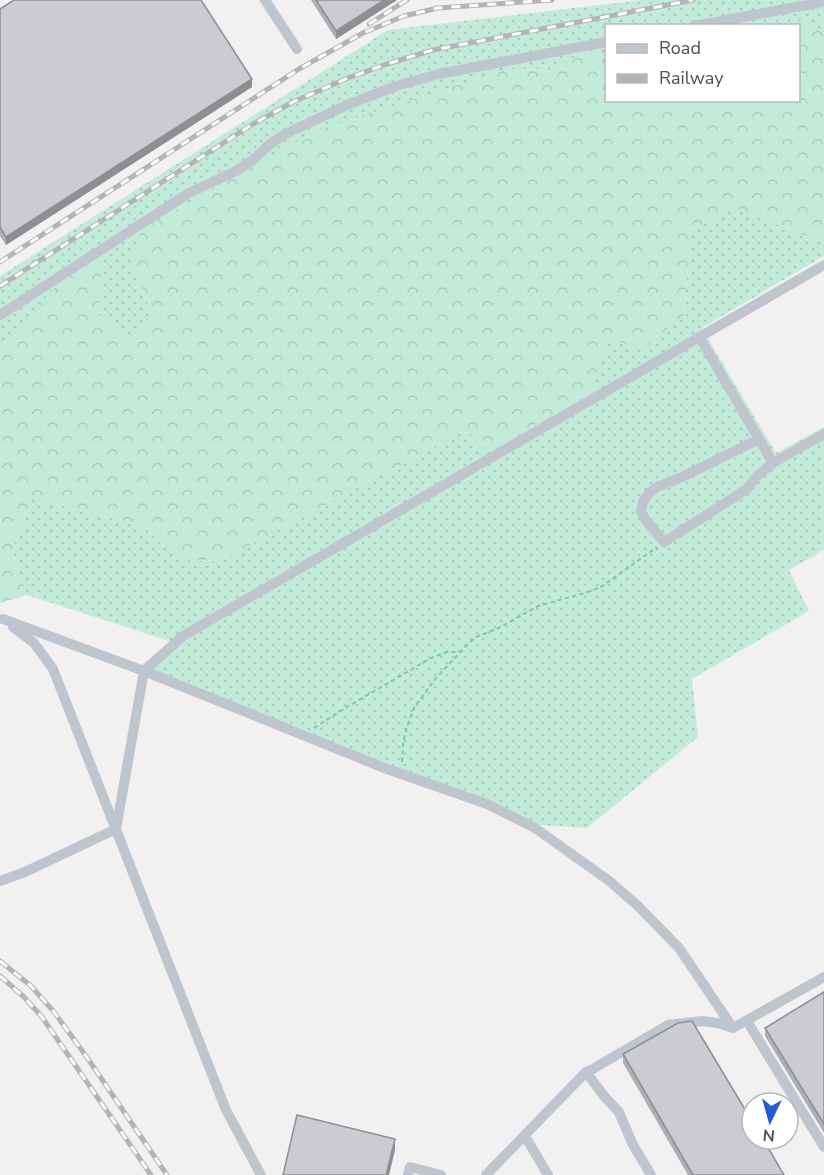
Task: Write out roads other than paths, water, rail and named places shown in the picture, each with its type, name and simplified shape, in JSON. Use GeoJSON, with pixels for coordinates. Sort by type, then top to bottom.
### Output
{"type":"FeatureCollection","features":[{"type":"Feature","properties":{"kind":"lane"},"geometry":{"type":"LineString","coordinates":[[265,0],[297,49]]}},
{"type":"Feature","properties":{"kind":"lane"},"geometry":{"type":"LineString","coordinates":[[705,24],[824,2]]}},
{"type":"Feature","properties":{"kind":"lane"},"geometry":{"type":"LineString","coordinates":[[0,315],[189,193],[238,170],[285,134],[346,105],[396,86],[439,74],[605,42]]}},
{"type":"Feature","properties":{"kind":"lane"},"geometry":{"type":"LineString","coordinates":[[116,829],[144,671],[183,636],[824,265]]}},
{"type":"Feature","properties":{"kind":"lane"},"geometry":{"type":"LineString","coordinates":[[700,338],[773,463]]}},
{"type":"Feature","properties":{"kind":"lane"},"geometry":{"type":"LineString","coordinates":[[759,439],[648,493],[641,510],[645,519],[664,542],[747,489],[757,476],[773,463],[824,434]]}},
{"type":"Feature","properties":{"kind":"lane"},"geometry":{"type":"LineString","coordinates":[[1,618],[144,671],[404,775],[487,804],[535,828],[608,880],[637,905],[679,948],[733,1028]]}},
{"type":"Feature","properties":{"kind":"lane"},"geometry":{"type":"LineString","coordinates":[[1,618],[34,642],[52,669],[226,1110],[261,1175]]}},
{"type":"Feature","properties":{"kind":"lane"},"geometry":{"type":"LineString","coordinates":[[0,881],[25,872],[116,829]]}},
{"type":"Feature","properties":{"kind":"lane"},"geometry":{"type":"LineString","coordinates":[[486,1175],[586,1072],[668,1025],[702,1021],[733,1028],[824,977]]}},
{"type":"Feature","properties":{"kind":"lane"},"geometry":{"type":"LineString","coordinates":[[747,1021],[824,1147]]}},
{"type":"Feature","properties":{"kind":"lane"},"geometry":{"type":"LineString","coordinates":[[586,1072],[619,1112],[632,1143],[651,1175]]}},
{"type":"Feature","properties":{"kind":"lane"},"geometry":{"type":"LineString","coordinates":[[525,1136],[548,1175]]}},
{"type":"Feature","properties":{"kind":"lane"},"geometry":{"type":"LineString","coordinates":[[408,1175],[410,1167],[441,1175]]}},
{"type":"Feature","properties":{"kind":"railway"},"geometry":{"type":"LineString","coordinates":[[369,24],[407,0]]}},
{"type":"Feature","properties":{"kind":"railway"},"geometry":{"type":"LineString","coordinates":[[0,262],[299,69],[363,33],[404,16],[438,8],[552,0]]}},
{"type":"Feature","properties":{"kind":"railway"},"geometry":{"type":"LineString","coordinates":[[0,286],[253,124],[293,102],[348,78],[433,50],[693,0]]}},
{"type":"Feature","properties":{"kind":"railway"},"geometry":{"type":"LineString","coordinates":[[0,961],[31,986],[54,1012],[167,1175]]}},
{"type":"Feature","properties":{"kind":"railway"},"geometry":{"type":"LineString","coordinates":[[0,976],[42,1017],[151,1175]]}}]}
